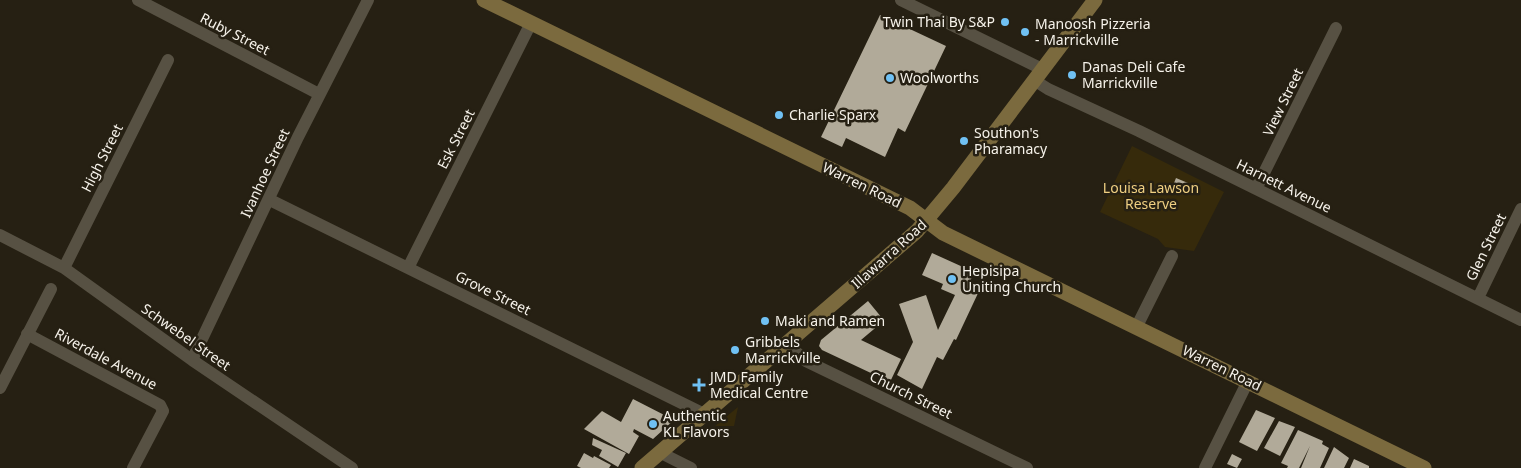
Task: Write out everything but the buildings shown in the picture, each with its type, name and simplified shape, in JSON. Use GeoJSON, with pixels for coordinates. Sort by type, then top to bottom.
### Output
{"type":"FeatureCollection","features":[{"type":"Feature","properties":{"kind":"street","name":"Ruby Street"},"geometry":{"type":"LineString","coordinates":[[138,0],[319,94]]}},
{"type":"Feature","properties":{"kind":"street","name":"Ivanhoe Street"},"geometry":{"type":"LineString","coordinates":[[192,360],[319,94],[368,0]]}},
{"type":"Feature","properties":{"kind":"street","name":"Warren Road"},"geometry":{"type":"LineString","coordinates":[[484,0],[903,204],[943,233],[1137,326],[1424,468]]}},
{"type":"Feature","properties":{"kind":"street","name":"Harnett Avenue"},"geometry":{"type":"LineString","coordinates":[[901,0],[1038,75],[1048,89],[1521,320]]}},
{"type":"Feature","properties":{"kind":"street","name":"Illawarra Road"},"geometry":{"type":"LineString","coordinates":[[642,468],[927,221],[1095,0]]}},
{"type":"Feature","properties":{"kind":"street","name":"Esk Street"},"geometry":{"type":"LineString","coordinates":[[408,268],[531,23]]}},
{"type":"Feature","properties":{"kind":"street","name":"View Street"},"geometry":{"type":"LineString","coordinates":[[1256,189],[1336,28]]}},
{"type":"Feature","properties":{"kind":"street","name":"High Street"},"geometry":{"type":"LineString","coordinates":[[64,268],[168,60]]}},
{"type":"Feature","properties":{"kind":"street","name":"Grove Street"},"geometry":{"type":"LineString","coordinates":[[270,200],[704,414]]}},
{"type":"Feature","properties":{"kind":"street","name":"Glen Street"},"geometry":{"type":"LineString","coordinates":[[1478,298],[1521,209]]}},
{"type":"Feature","properties":{"kind":"street","name":"Schwebel Street"},"geometry":{"type":"LineString","coordinates":[[0,235],[64,268],[192,360],[352,468]]}},
{"type":"Feature","properties":{"kind":"street"},"geometry":{"type":"LineString","coordinates":[[1137,326],[1172,256]]}},
{"type":"Feature","properties":{"kind":"street"},"geometry":{"type":"LineString","coordinates":[[0,388],[51,289]]}},
{"type":"Feature","properties":{"kind":"street","name":"Riverdale Avenue"},"geometry":{"type":"LineString","coordinates":[[27,334],[160,405],[163,411],[133,468]]}},
{"type":"Feature","properties":{"kind":"street","name":"Church Street"},"geometry":{"type":"LineString","coordinates":[[786,343],[806,362],[1027,468]]}},
{"type":"Feature","properties":{"kind":"street"},"geometry":{"type":"LineString","coordinates":[[1205,468],[1248,381]]}},
{"type":"Feature","properties":{"kind":"street"},"geometry":{"type":"LineString","coordinates":[[659,452],[691,468]]}},
{"type":"Feature","properties":{"kind":"green space","name":"Louisa Lawson Reserve"},"geometry":{"type":"Polygon","coordinates":[[[1132,146],[1224,192],[1194,251],[1165,247],[1158,239],[1100,212],[1132,146]]]}},
{"type":"Feature","properties":{"kind":"green space"},"geometry":{"type":"Polygon","coordinates":[[[738,407],[734,426],[715,426],[738,407]]]}},
{"type":"Feature","properties":{"kind":"place","name":"Twin Thai By S&P"},"geometry":{"type":"Point","coordinates":[1005,22]}},
{"type":"Feature","properties":{"kind":"place","name":"Manoosh Pizzeria - Marrickville"},"geometry":{"type":"Point","coordinates":[1025,32]}},
{"type":"Feature","properties":{"kind":"place","name":"Danas Deli Cafe Marrickville"},"geometry":{"type":"Point","coordinates":[1072,75]}},
{"type":"Feature","properties":{"kind":"place","name":"Woolworths"},"geometry":{"type":"Point","coordinates":[890,78]}},
{"type":"Feature","properties":{"kind":"place","name":"Charlie Sparx"},"geometry":{"type":"Point","coordinates":[779,115]}},
{"type":"Feature","properties":{"kind":"place","name":"Southon's Pharamacy"},"geometry":{"type":"Point","coordinates":[964,141]}},
{"type":"Feature","properties":{"kind":"place","name":"Hepisipa Uniting Church"},"geometry":{"type":"Point","coordinates":[952,279]}},
{"type":"Feature","properties":{"kind":"place","name":"Maki and Ramen"},"geometry":{"type":"Point","coordinates":[765,321]}},
{"type":"Feature","properties":{"kind":"place","name":"Gribbels Marrickville"},"geometry":{"type":"Point","coordinates":[735,350]}},
{"type":"Feature","properties":{"kind":"place","name":"JMD Family Medical Centre"},"geometry":{"type":"Point","coordinates":[699,385]}},
{"type":"Feature","properties":{"kind":"place","name":"Authentic KL Flavors"},"geometry":{"type":"Point","coordinates":[653,424]}}]}
